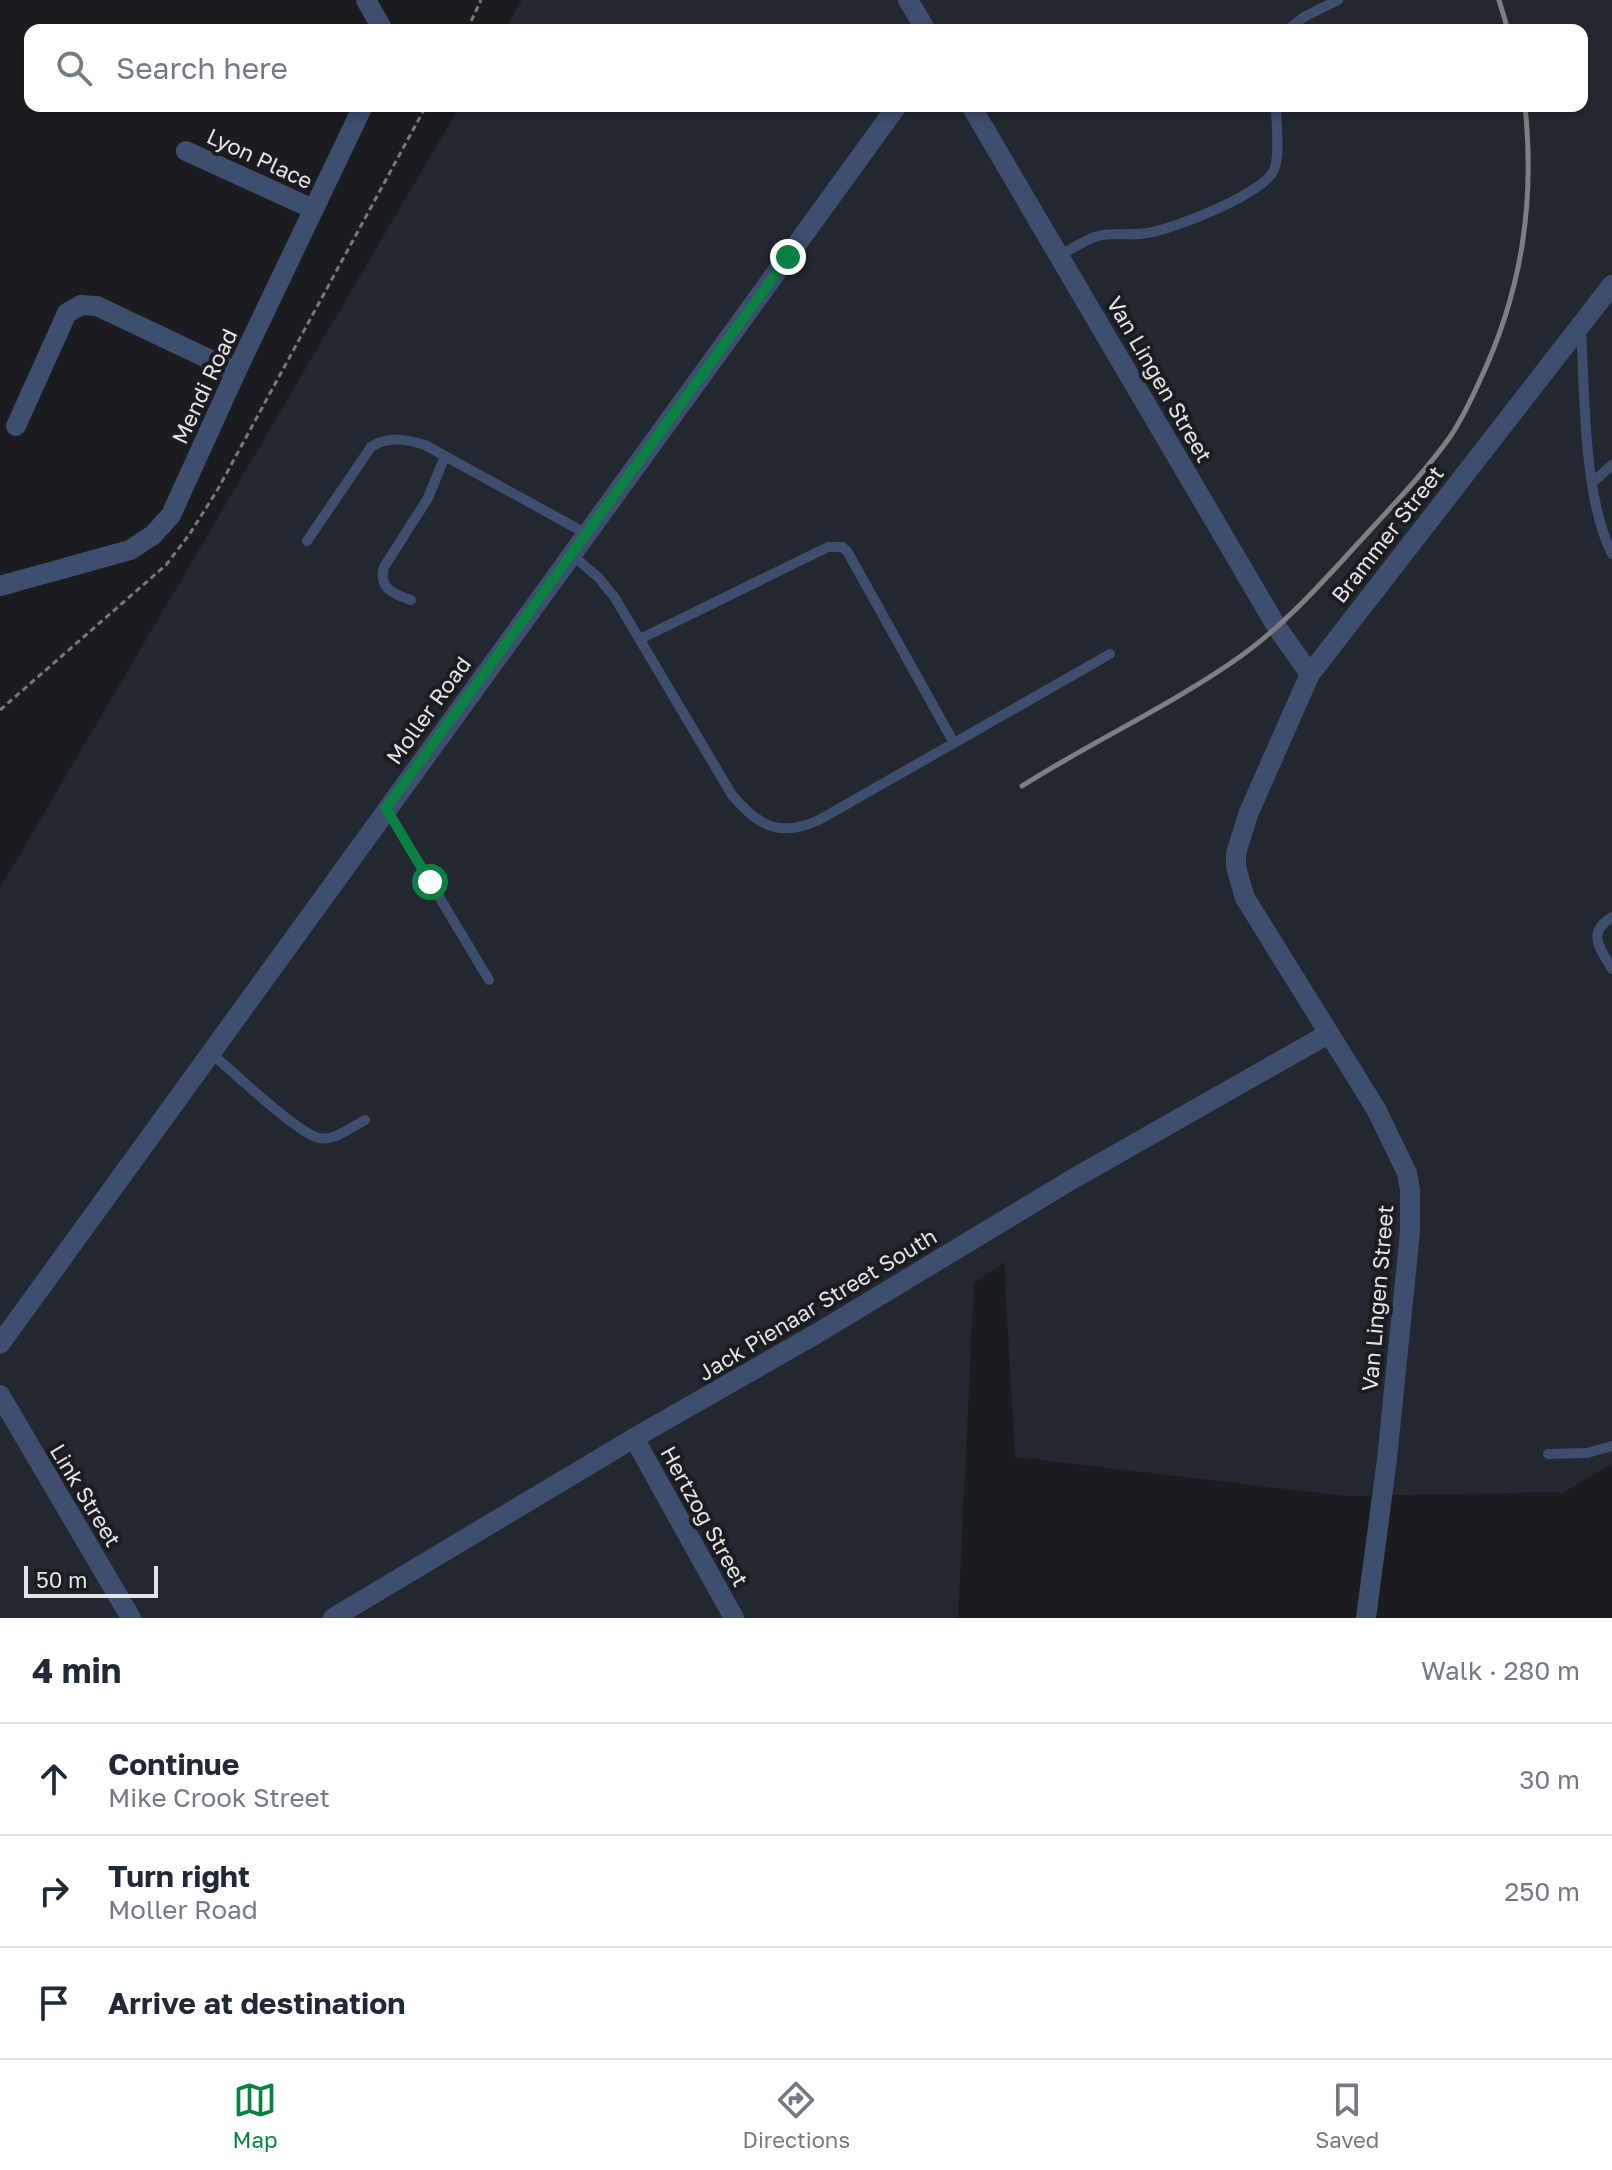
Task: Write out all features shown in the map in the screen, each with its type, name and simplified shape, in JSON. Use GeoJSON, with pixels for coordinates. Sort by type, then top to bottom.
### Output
{"type":"FeatureCollection","features":[{"type":"Feature","properties":{"kind":"street"},"geometry":{"type":"LineString","coordinates":[[366,0],[380,24]]}},
{"type":"Feature","properties":{"kind":"street"},"geometry":{"type":"LineString","coordinates":[[908,0],[922,24]]}},
{"type":"Feature","properties":{"kind":"street","name":"Mendi Road"},"geometry":{"type":"LineString","coordinates":[[0,586],[130,550],[153,535],[171,515],[360,112]]}},
{"type":"Feature","properties":{"kind":"street","name":"Moller Road"},"geometry":{"type":"LineString","coordinates":[[0,1344],[893,112]]}},
{"type":"Feature","properties":{"kind":"street","name":"Van Lingen Street"},"geometry":{"type":"LineString","coordinates":[[975,112],[1278,629],[1310,674]]}},
{"type":"Feature","properties":{"kind":"street","name":"Lyon Place"},"geometry":{"type":"LineString","coordinates":[[186,151],[313,209]]}},
{"type":"Feature","properties":{"kind":"street","name":"Brammer Street"},"geometry":{"type":"LineString","coordinates":[[1241,835],[1310,674],[1612,285]]}},
{"type":"Feature","properties":{"kind":"street"},"geometry":{"type":"LineString","coordinates":[[16,426],[67,313],[81,305],[97,306],[236,372]]}},
{"type":"Feature","properties":{"kind":"street","name":"Van Lingen Street"},"geometry":{"type":"LineString","coordinates":[[1241,835],[1236,867],[1245,898],[1390,1134],[1407,1173],[1410,1190],[1410,1232],[1366,1618]]}},
{"type":"Feature","properties":{"kind":"street","name":"Jack Pienaar Street South"},"geometry":{"type":"LineString","coordinates":[[333,1618],[1071,1180],[1328,1034]]}},
{"type":"Feature","properties":{"kind":"street","name":"Link Street"},"geometry":{"type":"LineString","coordinates":[[0,1395],[131,1618]]}},
{"type":"Feature","properties":{"kind":"street","name":"Hertzog Street"},"geometry":{"type":"LineString","coordinates":[[634,1438],[734,1618]]}},
{"type":"Feature","properties":{"kind":"lane"},"geometry":{"type":"LineString","coordinates":[[1295,24],[1338,0]]}},
{"type":"Feature","properties":{"kind":"lane"},"geometry":{"type":"LineString","coordinates":[[1060,255],[1098,236],[1129,236],[1170,228],[1212,212],[1259,186],[1275,168],[1276,112]]}},
{"type":"Feature","properties":{"kind":"lane"},"geometry":{"type":"LineString","coordinates":[[1580,323],[1592,483],[1602,533],[1612,554]]}},
{"type":"Feature","properties":{"kind":"lane"},"geometry":{"type":"LineString","coordinates":[[307,541],[371,447],[379,441],[397,439],[415,442],[445,456],[587,534]]}},
{"type":"Feature","properties":{"kind":"lane"},"geometry":{"type":"LineString","coordinates":[[411,600],[388,589],[383,584],[382,575],[428,498],[445,456]]}},
{"type":"Feature","properties":{"kind":"lane"},"geometry":{"type":"LineString","coordinates":[[1592,483],[1612,465]]}},
{"type":"Feature","properties":{"kind":"lane"},"geometry":{"type":"LineString","coordinates":[[640,639],[828,547],[842,547],[954,743]]}},
{"type":"Feature","properties":{"kind":"lane"},"geometry":{"type":"LineString","coordinates":[[572,555],[607,586],[732,795],[759,822],[769,826],[802,828],[1110,654]]}},
{"type":"Feature","properties":{"kind":"lane"},"geometry":{"type":"LineString","coordinates":[[386,808],[489,980]]}},
{"type":"Feature","properties":{"kind":"lane"},"geometry":{"type":"LineString","coordinates":[[1612,917],[1597,931],[1600,946],[1612,969]]}},
{"type":"Feature","properties":{"kind":"lane"},"geometry":{"type":"LineString","coordinates":[[211,1053],[301,1129],[321,1139],[341,1134],[365,1120]]}},
{"type":"Feature","properties":{"kind":"lane"},"geometry":{"type":"LineString","coordinates":[[1548,1454],[1587,1453],[1612,1446]]}},
{"type":"Feature","properties":{"kind":"path"},"geometry":{"type":"LineString","coordinates":[[470,24],[481,0]]}},
{"type":"Feature","properties":{"kind":"path"},"geometry":{"type":"LineString","coordinates":[[0,710],[166,565],[189,535],[218,489],[423,112]]}},
{"type":"Feature","properties":{"kind":"shaded area"},"geometry":{"type":"Polygon","coordinates":[[[522,0],[1612,0],[1612,1464],[1564,1492],[1347,1496],[1015,1457],[1004,1262],[974,1283],[958,1618],[0,1618],[0,888],[456,112],[1588,112],[1588,24],[508,24],[522,0]]]}},
{"type":"Feature","properties":{"kind":"railway"},"geometry":{"type":"LineString","coordinates":[[1499,0],[1506,24]]}},
{"type":"Feature","properties":{"kind":"railway"},"geometry":{"type":"LineString","coordinates":[[1022,786],[1188,691],[1258,643],[1334,569],[1408,489],[1450,437],[1495,345],[1516,279],[1528,177],[1526,112]]}},
{"type":"Feature","properties":{"kind":"route"},"geometry":{"type":"LineString","coordinates":[[430,882],[386,808],[788,257]]}}]}
